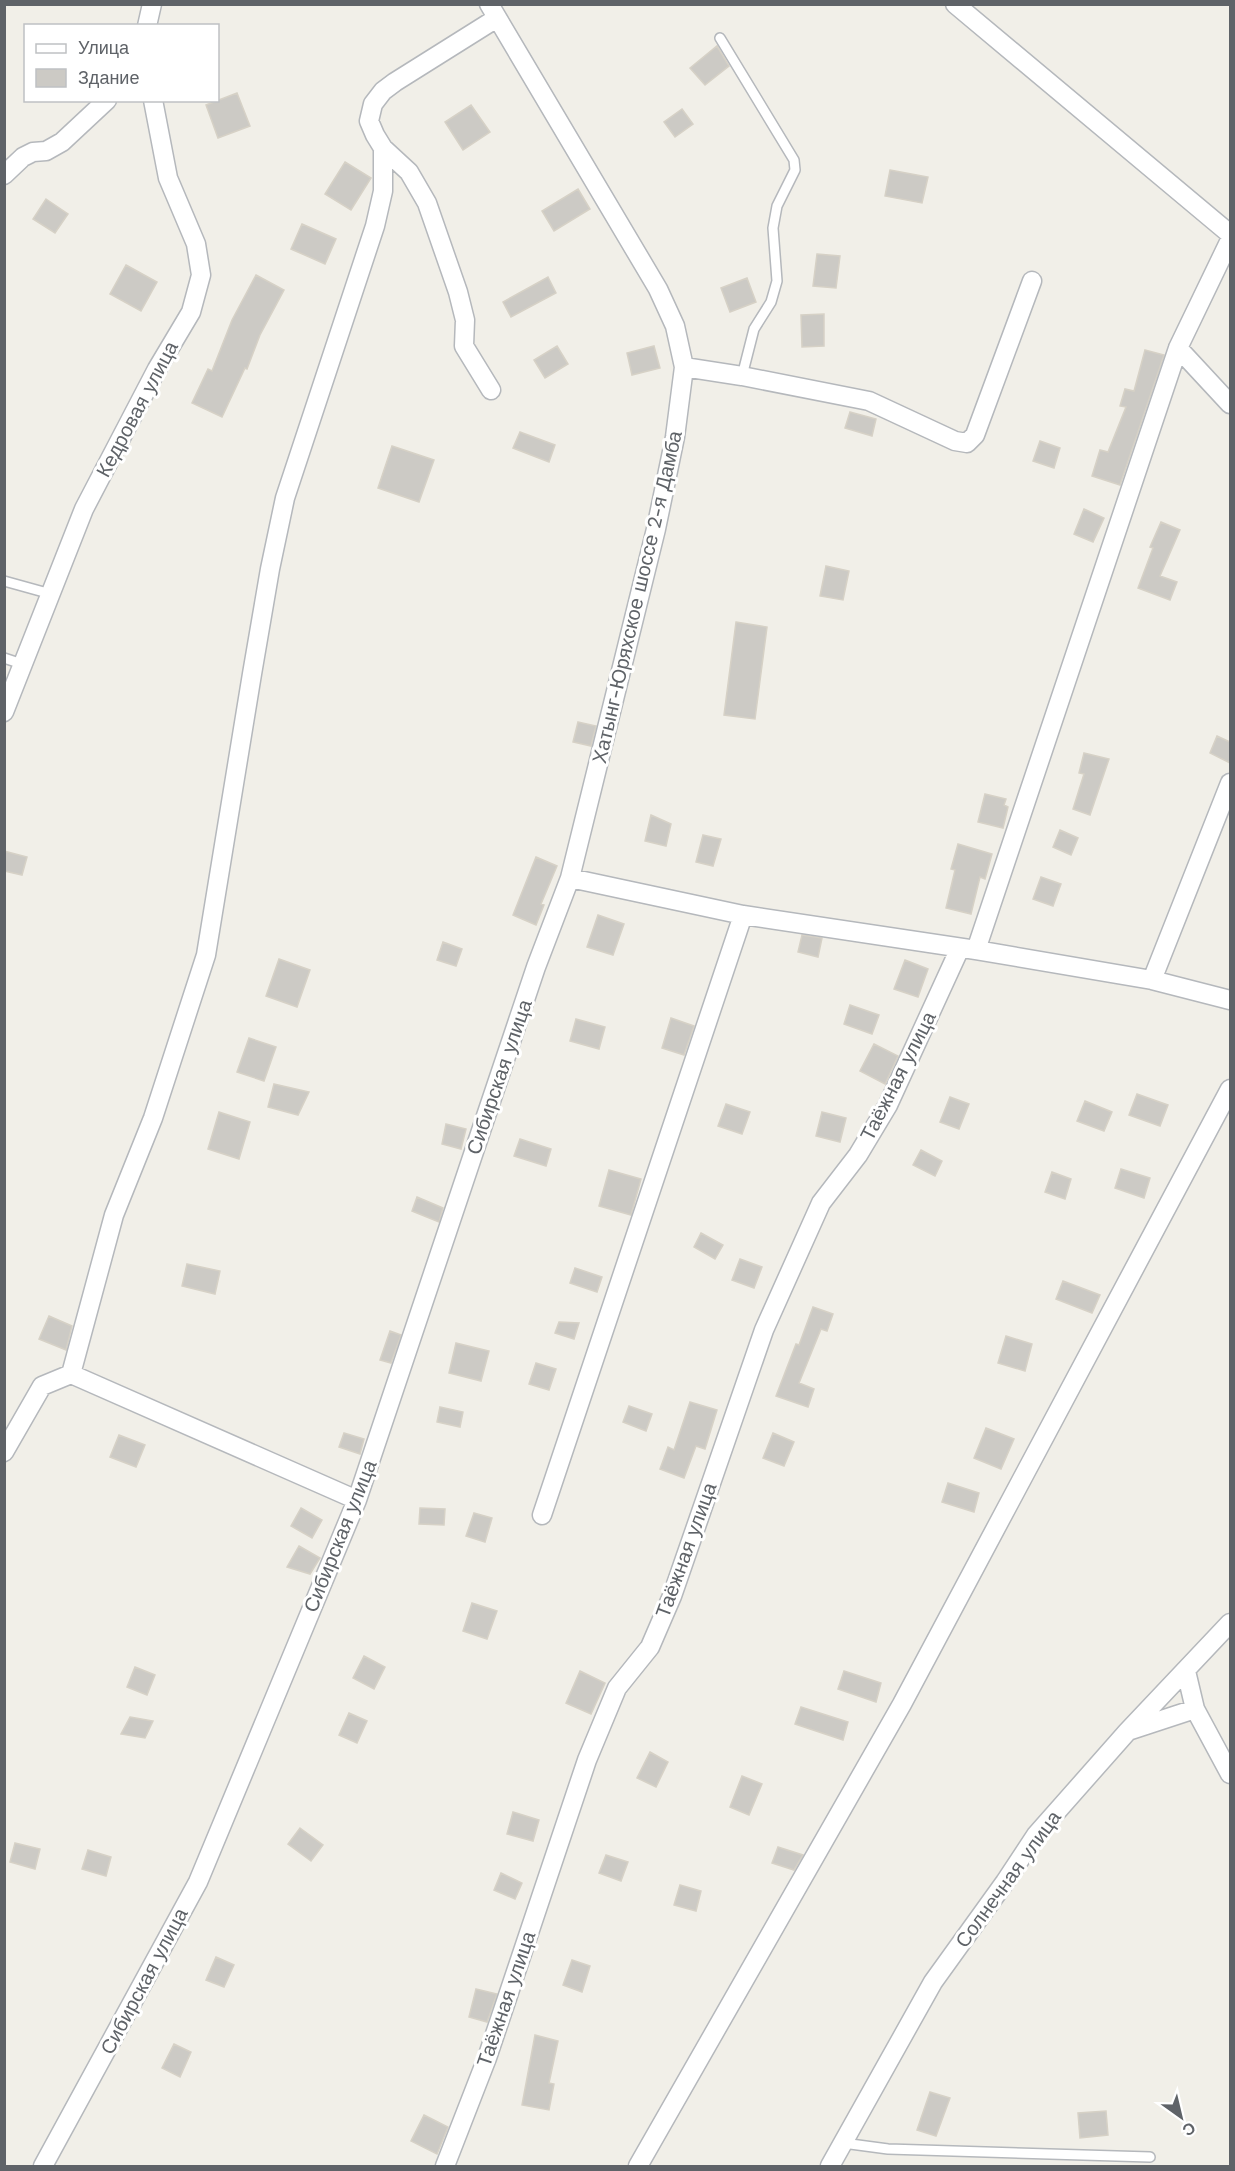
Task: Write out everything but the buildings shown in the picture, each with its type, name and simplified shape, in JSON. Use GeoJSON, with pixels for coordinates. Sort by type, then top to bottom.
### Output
{"type":"FeatureCollection","features":[{"type":"Feature","properties":{"kind":"street"},"geometry":{"type":"LineString","coordinates":[[147,24],[152,4]]}},
{"type":"Feature","properties":{"kind":"street"},"geometry":{"type":"LineString","coordinates":[[955,4],[1230,234]]}},
{"type":"Feature","properties":{"kind":"street"},"geometry":{"type":"LineString","coordinates":[[491,390],[464,346],[465,320],[458,292],[427,203],[409,171],[383,148],[369,121],[373,104],[383,91],[493,11]]}},
{"type":"Feature","properties":{"kind":"street","name":"Хатынг-Юряхское шоссе 2-я Дамба"},"geometry":{"type":"LineString","coordinates":[[493,11],[658,289],[675,326],[684,367],[675,437],[656,529],[570,878]]}},
{"type":"Feature","properties":{"kind":"street"},"geometry":{"type":"LineString","coordinates":[[4,175],[23,157],[33,152],[46,151],[62,142],[105,102]]}},
{"type":"Feature","properties":{"kind":"street","name":"Кедровая улица"},"geometry":{"type":"LineString","coordinates":[[4,712],[84,509],[157,369],[191,312],[201,275],[196,244],[168,178],[153,102]]}},
{"type":"Feature","properties":{"kind":"street"},"geometry":{"type":"LineString","coordinates":[[71,1374],[114,1215],[153,1118],[206,955],[270,569],[283,508],[375,226],[383,191],[383,148]]}},
{"type":"Feature","properties":{"kind":"street","name":"Таёжная улица"},"geometry":{"type":"LineString","coordinates":[[445,2166],[487,2058],[587,1760],[617,1688],[650,1647],[672,1596],[764,1330],[821,1203],[858,1155],[888,1105],[968,949],[1178,348],[1230,240]]}},
{"type":"Feature","properties":{"kind":"street"},"geometry":{"type":"LineString","coordinates":[[684,367],[869,401],[955,441],[967,443],[975,435],[1032,281]]}},
{"type":"Feature","properties":{"kind":"street"},"geometry":{"type":"LineString","coordinates":[[1178,348],[1230,404]]}},
{"type":"Feature","properties":{"kind":"street"},"geometry":{"type":"LineString","coordinates":[[1152,980],[1230,783]]}},
{"type":"Feature","properties":{"kind":"street"},"geometry":{"type":"LineString","coordinates":[[570,878],[743,915],[1152,980],[1230,1000]]}},
{"type":"Feature","properties":{"kind":"street","name":"Сибирская улица"},"geometry":{"type":"LineString","coordinates":[[43,2166],[198,1882],[357,1500],[536,967],[570,878]]}},
{"type":"Feature","properties":{"kind":"street"},"geometry":{"type":"LineString","coordinates":[[542,1515],[743,915]]}},
{"type":"Feature","properties":{"kind":"street"},"geometry":{"type":"LineString","coordinates":[[638,2166],[902,1704],[1230,1089]]}},
{"type":"Feature","properties":{"kind":"street"},"geometry":{"type":"LineString","coordinates":[[4,1452],[42,1386],[71,1374],[357,1500]]}},
{"type":"Feature","properties":{"kind":"street","name":"Солнечная улица"},"geometry":{"type":"LineString","coordinates":[[830,2166],[933,1982],[1005,1882],[1036,1834],[1126,1732],[1230,1623]]}},
{"type":"Feature","properties":{"kind":"street"},"geometry":{"type":"LineString","coordinates":[[1186,1671],[1195,1709],[1230,1774]]}},
{"type":"Feature","properties":{"kind":"street"},"geometry":{"type":"LineString","coordinates":[[1126,1732],[1195,1709]]}},
{"type":"Feature","properties":{"kind":"lane"},"geometry":{"type":"LineString","coordinates":[[720,38],[794,160],[795,170],[777,206],[775,217],[777,281],[771,302],[753,329],[742,376]]}},
{"type":"Feature","properties":{"kind":"lane"},"geometry":{"type":"LineString","coordinates":[[4,581],[51,594]]}},
{"type":"Feature","properties":{"kind":"lane"},"geometry":{"type":"LineString","coordinates":[[4,658],[22,664]]}},
{"type":"Feature","properties":{"kind":"lane"},"geometry":{"type":"LineString","coordinates":[[843,2143],[888,2149],[1150,2157]]}}]}
